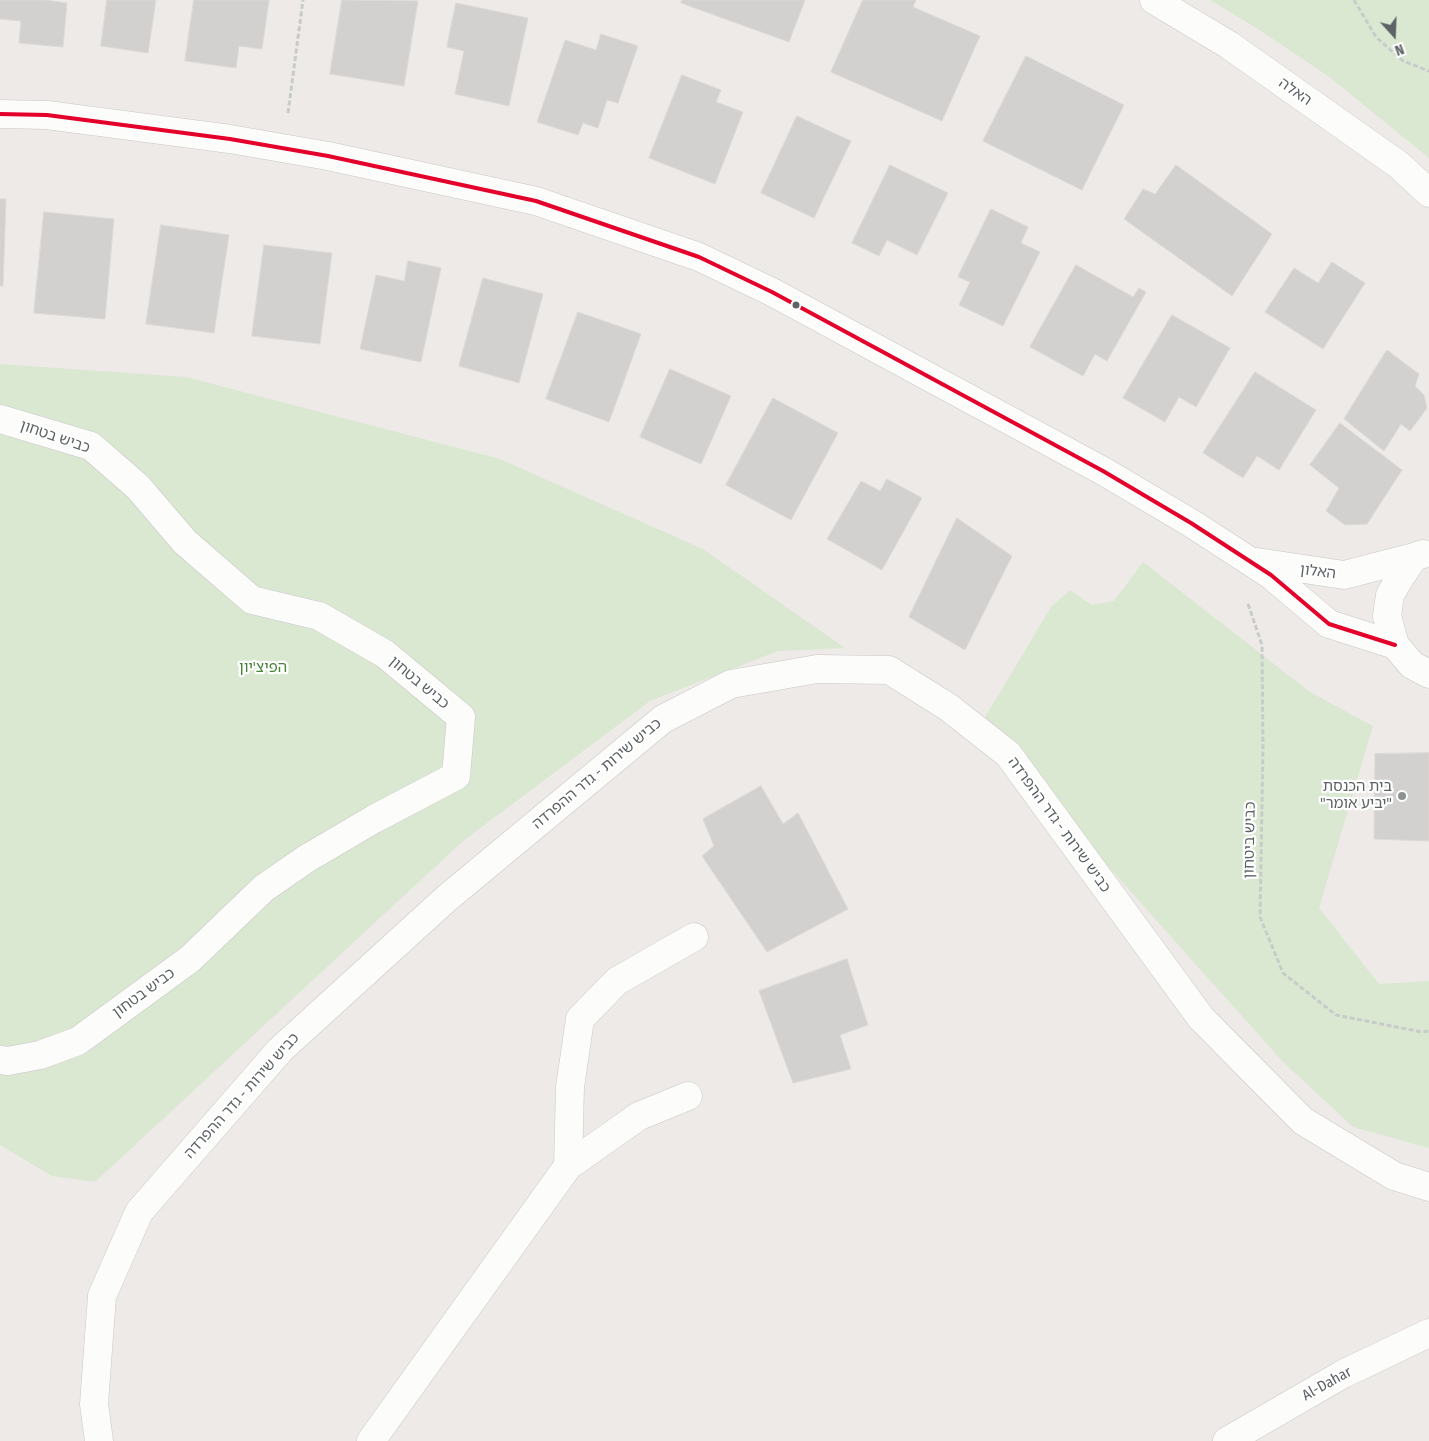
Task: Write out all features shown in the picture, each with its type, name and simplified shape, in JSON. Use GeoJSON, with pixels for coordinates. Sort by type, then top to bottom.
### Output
{"type":"FeatureCollection","features":[{"type":"Feature","properties":{"kind":"street","name":"האלה"},"geometry":{"type":"LineString","coordinates":[[1154,0],[1229,45],[1399,165],[1429,193]]}},
{"type":"Feature","properties":{"kind":"street","name":"האלון"},"geometry":{"type":"LineString","coordinates":[[0,114],[48,115],[220,138],[390,168],[536,201],[699,257],[772,292],[1102,471],[1191,523],[1271,575],[1329,624],[1395,645]]}},
{"type":"Feature","properties":{"kind":"street","name":"כביש בטחון"},"geometry":{"type":"LineString","coordinates":[[0,419],[91,446],[138,487],[185,542],[252,600],[319,616],[385,654],[461,717],[456,776],[374,819],[306,859],[264,888],[190,959],[78,1041],[40,1054],[8,1061],[0,1060]]}},
{"type":"Feature","properties":{"kind":"street","name":"האלון"},"geometry":{"type":"LineString","coordinates":[[1250,561],[1344,575],[1422,554]]}},
{"type":"Feature","properties":{"kind":"street"},"geometry":{"type":"LineString","coordinates":[[1422,554],[1390,595],[1387,616],[1395,645],[1412,665],[1429,674]]}},
{"type":"Feature","properties":{"kind":"street","name":"כביש שירות - גדר ההפרדה"},"geometry":{"type":"LineString","coordinates":[[99,1441],[94,1404],[102,1296],[139,1212],[280,1050],[447,898],[663,719],[731,684],[817,669],[889,670],[948,707],[1008,754],[1201,1018],[1303,1121],[1394,1176],[1429,1187]]}},
{"type":"Feature","properties":{"kind":"street"},"geometry":{"type":"LineString","coordinates":[[568,1166],[570,1087],[580,1019],[617,981],[694,938]]}},
{"type":"Feature","properties":{"kind":"street"},"geometry":{"type":"LineString","coordinates":[[371,1441],[568,1166],[640,1116],[688,1096]]}},
{"type":"Feature","properties":{"kind":"street","name":"Al-Dahar"},"geometry":{"type":"LineString","coordinates":[[1227,1441],[1343,1374],[1429,1333]]}},
{"type":"Feature","properties":{"kind":"path"},"geometry":{"type":"LineString","coordinates":[[284,148],[304,0]]}},
{"type":"Feature","properties":{"kind":"path"},"geometry":{"type":"LineString","coordinates":[[1354,0],[1376,37],[1403,61],[1429,71]]}},
{"type":"Feature","properties":{"kind":"path","name":"כביש ביטחון"},"geometry":{"type":"LineString","coordinates":[[1246,600],[1262,645],[1263,748],[1260,917],[1283,973],[1336,1015],[1422,1032],[1429,1031]]}},
{"type":"Feature","properties":{"kind":"green space"},"geometry":{"type":"Polygon","coordinates":[[[1210,0],[1429,0],[1429,158],[1328,76],[1258,29],[1210,0]]]}},
{"type":"Feature","properties":{"kind":"green space","name":"הפיצ'יון"},"geometry":{"type":"Polygon","coordinates":[[[0,364],[186,377],[500,459],[703,549],[845,648],[778,651],[650,701],[463,841],[95,1182],[52,1176],[0,1145],[0,364]]]}},
{"type":"Feature","properties":{"kind":"green space"},"geometry":{"type":"Polygon","coordinates":[[[1143,562],[1310,692],[1373,726],[1319,908],[1379,984],[1429,981],[1429,1148],[1353,1127],[1283,1062],[981,724],[1051,607],[1070,590],[1092,605],[1114,601],[1143,562]]]}},
{"type":"Feature","properties":{"kind":"building"},"geometry":{"type":"Polygon","coordinates":[[[0,0],[45,0],[67,3],[63,47],[19,43],[21,21],[0,19],[0,0]]]}},
{"type":"Feature","properties":{"kind":"building"},"geometry":{"type":"Polygon","coordinates":[[[107,0],[156,0],[148,53],[101,46],[107,0]]]}},
{"type":"Feature","properties":{"kind":"building"},"geometry":{"type":"Polygon","coordinates":[[[194,0],[269,0],[262,49],[239,46],[236,68],[185,61],[194,0]]]}},
{"type":"Feature","properties":{"kind":"building"},"geometry":{"type":"Polygon","coordinates":[[[342,0],[418,1],[404,86],[330,74],[342,0]]]}},
{"type":"Feature","properties":{"kind":"building"},"geometry":{"type":"Polygon","coordinates":[[[682,0],[805,0],[789,42],[681,3],[682,0]]]}},
{"type":"Feature","properties":{"kind":"building"},"geometry":{"type":"Polygon","coordinates":[[[863,0],[916,0],[913,7],[980,36],[942,121],[831,72],[863,0]]]}},
{"type":"Feature","properties":{"kind":"building"},"geometry":{"type":"Polygon","coordinates":[[[456,3],[528,18],[509,106],[455,94],[464,51],[447,47],[456,3]]]}},
{"type":"Feature","properties":{"kind":"building"},"geometry":{"type":"Polygon","coordinates":[[[601,34],[638,46],[618,103],[607,100],[598,128],[583,123],[578,135],[537,122],[565,40],[596,50],[601,34]]]}},
{"type":"Feature","properties":{"kind":"building"},"geometry":{"type":"Polygon","coordinates":[[[1026,56],[1124,105],[1082,190],[983,141],[1026,56]]]}},
{"type":"Feature","properties":{"kind":"building"},"geometry":{"type":"Polygon","coordinates":[[[682,75],[721,90],[716,102],[743,112],[715,184],[649,158],[682,75]]]}},
{"type":"Feature","properties":{"kind":"building"},"geometry":{"type":"Polygon","coordinates":[[[797,116],[851,141],[814,218],[761,193],[797,116]]]}},
{"type":"Feature","properties":{"kind":"building"},"geometry":{"type":"Polygon","coordinates":[[[890,165],[948,193],[917,255],[887,240],[879,256],[852,243],[890,165]]]}},
{"type":"Feature","properties":{"kind":"building"},"geometry":{"type":"Polygon","coordinates":[[[1176,165],[1272,234],[1232,296],[1124,219],[1143,189],[1155,194],[1176,165]]]}},
{"type":"Feature","properties":{"kind":"building"},"geometry":{"type":"Polygon","coordinates":[[[0,199],[6,199],[3,286],[0,286],[0,199]]]}},
{"type":"Feature","properties":{"kind":"building"},"geometry":{"type":"Polygon","coordinates":[[[991,209],[1028,227],[1021,243],[1040,252],[1003,326],[959,305],[970,282],[958,277],[991,209]]]}},
{"type":"Feature","properties":{"kind":"building"},"geometry":{"type":"Polygon","coordinates":[[[44,212],[114,219],[105,319],[34,313],[44,212]]]}},
{"type":"Feature","properties":{"kind":"building"},"geometry":{"type":"Polygon","coordinates":[[[161,225],[229,235],[214,333],[146,324],[161,225]]]}},
{"type":"Feature","properties":{"kind":"building"},"geometry":{"type":"Polygon","coordinates":[[[264,245],[332,253],[320,344],[252,336],[264,245]]]}},
{"type":"Feature","properties":{"kind":"building"},"geometry":{"type":"Polygon","coordinates":[[[408,261],[441,268],[421,362],[360,349],[376,275],[404,281],[408,261]]]}},
{"type":"Feature","properties":{"kind":"building"},"geometry":{"type":"Polygon","coordinates":[[[1332,262],[1365,283],[1323,349],[1265,312],[1294,268],[1318,283],[1332,262]]]}},
{"type":"Feature","properties":{"kind":"building"},"geometry":{"type":"Polygon","coordinates":[[[1076,265],[1133,297],[1139,288],[1146,292],[1107,361],[1095,354],[1083,376],[1030,347],[1076,265]]]}},
{"type":"Feature","properties":{"kind":"building"},"geometry":{"type":"Polygon","coordinates":[[[483,278],[543,294],[519,383],[459,366],[483,278]]]}},
{"type":"Feature","properties":{"kind":"building"},"geometry":{"type":"Polygon","coordinates":[[[578,312],[641,334],[609,422],[546,399],[578,312]]]}},
{"type":"Feature","properties":{"kind":"building"},"geometry":{"type":"Polygon","coordinates":[[[1172,315],[1230,348],[1196,407],[1179,397],[1165,422],[1123,398],[1172,315]]]}},
{"type":"Feature","properties":{"kind":"building"},"geometry":{"type":"Polygon","coordinates":[[[1387,350],[1419,374],[1415,386],[1424,395],[1427,408],[1410,431],[1401,424],[1384,451],[1344,419],[1387,350]]]}},
{"type":"Feature","properties":{"kind":"building"},"geometry":{"type":"Polygon","coordinates":[[[670,369],[731,396],[701,464],[640,437],[670,369]]]}},
{"type":"Feature","properties":{"kind":"building"},"geometry":{"type":"Polygon","coordinates":[[[1255,372],[1316,410],[1279,470],[1257,456],[1243,478],[1203,453],[1255,372]]]}},
{"type":"Feature","properties":{"kind":"building"},"geometry":{"type":"Polygon","coordinates":[[[773,398],[838,433],[791,520],[726,485],[773,398]]]}},
{"type":"Feature","properties":{"kind":"building"},"geometry":{"type":"Polygon","coordinates":[[[1340,423],[1402,470],[1367,524],[1345,525],[1326,511],[1339,488],[1310,465],[1340,423]]]}},
{"type":"Feature","properties":{"kind":"building"},"geometry":{"type":"Polygon","coordinates":[[[887,479],[922,498],[882,570],[827,539],[861,481],[880,491],[887,479]]]}},
{"type":"Feature","properties":{"kind":"building"},"geometry":{"type":"Polygon","coordinates":[[[957,518],[1012,556],[965,650],[909,617],[957,518]]]}},
{"type":"Feature","properties":{"kind":"building","name":"בית הכנסת \"יביע אומר\""},"geometry":{"type":"Polygon","coordinates":[[[1429,753],[1429,841],[1374,839],[1375,754],[1429,753]]]}},
{"type":"Feature","properties":{"kind":"building"},"geometry":{"type":"Polygon","coordinates":[[[761,786],[783,824],[798,813],[848,909],[767,952],[702,856],[714,846],[703,819],[761,786]]]}},
{"type":"Feature","properties":{"kind":"building"},"geometry":{"type":"Polygon","coordinates":[[[847,959],[868,1025],[840,1035],[851,1069],[793,1083],[759,991],[847,959]]]}},
{"type":"Feature","properties":{"kind":"transit line"},"geometry":{"type":"LineString","coordinates":[[0,114],[47,115],[230,139],[328,156],[536,201],[699,257],[772,292],[1103,471],[1191,523],[1271,575],[1329,624],[1395,645]]}},
{"type":"Feature","properties":{"kind":"place","name":"בית הכנסת \"יביע אומר\""},"geometry":{"type":"Point","coordinates":[1402,796]}}]}
